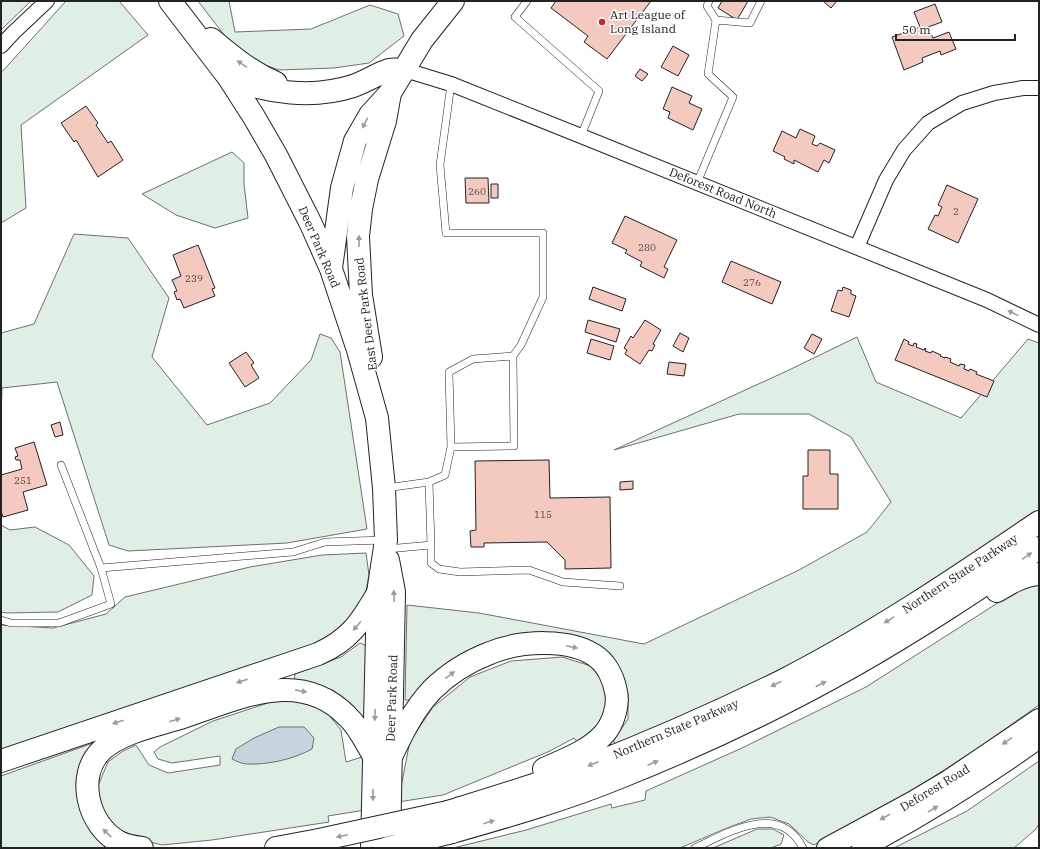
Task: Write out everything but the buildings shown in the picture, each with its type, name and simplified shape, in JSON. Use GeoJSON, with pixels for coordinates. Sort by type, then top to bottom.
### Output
{"type":"FeatureCollection","features":[{"type":"Feature","properties":{"kind":"main road","name":"East Deer Park Road"},"geometry":{"type":"LineString","coordinates":[[331,269],[342,188],[356,141],[370,114],[390,93],[422,40],[453,1]]}},
{"type":"Feature","properties":{"kind":"main road"},"geometry":{"type":"LineString","coordinates":[[173,4],[236,60],[260,76],[302,93]]}},
{"type":"Feature","properties":{"kind":"main road","name":"Deer Park Road"},"geometry":{"type":"LineString","coordinates":[[173,4],[229,78],[254,117],[276,155],[311,224],[331,269],[358,350],[377,418],[384,488],[386,545],[394,592],[383,756],[372,848]]}},
{"type":"Feature","properties":{"kind":"main road"},"geometry":{"type":"LineString","coordinates":[[229,78],[243,83],[275,90],[302,93],[332,92],[354,86],[390,70],[405,70]]}},
{"type":"Feature","properties":{"kind":"main road","name":"East Deer Park Road"},"geometry":{"type":"LineString","coordinates":[[377,418],[372,358],[361,295],[358,236],[361,208],[367,179],[385,121],[390,93]]}},
{"type":"Feature","properties":{"kind":"main road","name":"Northern State Parkway"},"geometry":{"type":"LineString","coordinates":[[388,848],[672,732],[745,699],[822,659],[876,628],[946,584],[1039,522]]}},
{"type":"Feature","properties":{"kind":"main road","name":"Deer Park Road"},"geometry":{"type":"LineString","coordinates":[[386,545],[378,593],[383,756],[388,848]]}},
{"type":"Feature","properties":{"kind":"main road","name":"Northern State Parkway"},"geometry":{"type":"LineString","coordinates":[[276,848],[319,840],[450,822],[536,807],[617,779],[774,708],[845,671],[889,646],[1039,548]]}},
{"type":"Feature","properties":{"kind":"main road"},"geometry":{"type":"LineString","coordinates":[[889,646],[975,606],[1016,580],[1025,576],[1039,574]]}},
{"type":"Feature","properties":{"kind":"main road"},"geometry":{"type":"LineString","coordinates":[[1,761],[329,650],[347,637],[363,618],[378,593]]}},
{"type":"Feature","properties":{"kind":"main road"},"geometry":{"type":"LineString","coordinates":[[142,848],[118,842],[103,828],[88,800],[90,769],[94,760],[101,751],[111,744],[134,733],[262,692],[290,689],[302,690],[315,694],[339,708],[348,716],[356,727],[383,756],[402,734],[422,702],[432,690],[446,678],[476,659],[492,652],[511,647],[545,643],[577,647],[599,658],[611,676],[617,695],[615,713],[605,733],[598,740],[450,822]]}},
{"type":"Feature","properties":{"kind":"street"},"geometry":{"type":"LineString","coordinates":[[1,46],[47,1]]}},
{"type":"Feature","properties":{"kind":"street","name":"Deforest Road North"},"geometry":{"type":"LineString","coordinates":[[405,70],[451,84],[857,247],[987,300],[1039,325]]}},
{"type":"Feature","properties":{"kind":"street"},"geometry":{"type":"LineString","coordinates":[[857,247],[886,180],[904,150],[928,123],[962,103],[994,93],[1023,88],[1039,88]]}},
{"type":"Feature","properties":{"kind":"street","name":"Deforest Road"},"geometry":{"type":"LineString","coordinates":[[827,848],[899,810],[949,780],[1039,719]]}},
{"type":"Feature","properties":{"kind":"street","name":"Deforest Road"},"geometry":{"type":"LineString","coordinates":[[862,848],[934,808],[994,770],[1039,738]]}},
{"type":"Feature","properties":{"kind":"lane"},"geometry":{"type":"LineString","coordinates":[[528,1],[515,17],[599,91],[581,136]]}},
{"type":"Feature","properties":{"kind":"lane"},"geometry":{"type":"LineString","coordinates":[[697,183],[733,97],[708,74],[716,20],[707,6],[709,1]]}},
{"type":"Feature","properties":{"kind":"lane"},"geometry":{"type":"LineString","coordinates":[[716,20],[750,23],[761,1]]}},
{"type":"Feature","properties":{"kind":"lane"},"geometry":{"type":"LineString","coordinates":[[451,84],[440,165],[446,232],[543,233],[543,297],[521,345],[513,356],[514,446],[451,447]]}},
{"type":"Feature","properties":{"kind":"lane"},"geometry":{"type":"LineString","coordinates":[[384,488],[429,482],[444,475],[451,447],[449,372],[473,359],[513,356]]}},
{"type":"Feature","properties":{"kind":"lane"},"geometry":{"type":"LineString","coordinates":[[1,620],[12,623],[59,622],[111,604],[101,568],[61,465]]}},
{"type":"Feature","properties":{"kind":"lane"},"geometry":{"type":"LineString","coordinates":[[429,482],[432,563],[439,569],[460,572],[529,570],[564,582],[620,586]]}},
{"type":"Feature","properties":{"kind":"lane"},"geometry":{"type":"LineString","coordinates":[[101,568],[293,552],[325,542],[386,545],[431,545]]}},
{"type":"Feature","properties":{"kind":"lane"},"geometry":{"type":"LineString","coordinates":[[695,848],[743,827],[759,823],[774,824],[787,829],[799,840],[803,848]]}},
{"type":"Feature","properties":{"kind":"green space"},"geometry":{"type":"Polygon","coordinates":[[[1,1],[31,1],[1,30],[1,1]]]}},
{"type":"Feature","properties":{"kind":"green space"},"geometry":{"type":"Polygon","coordinates":[[[66,1],[119,1],[148,35],[21,125],[26,208],[1,223],[1,73],[66,1]]]}},
{"type":"Feature","properties":{"kind":"green space"},"geometry":{"type":"Polygon","coordinates":[[[198,1],[229,1],[235,32],[311,29],[370,5],[398,14],[404,36],[369,63],[334,68],[279,70],[241,57],[198,1]]]}},
{"type":"Feature","properties":{"kind":"green space"},"geometry":{"type":"Polygon","coordinates":[[[232,152],[244,163],[244,184],[248,218],[215,228],[176,215],[142,194],[232,152]]]}},
{"type":"Feature","properties":{"kind":"green space"},"geometry":{"type":"Polygon","coordinates":[[[74,234],[128,238],[169,298],[152,357],[207,425],[270,403],[311,360],[320,334],[331,338],[340,352],[367,529],[287,543],[128,551],[109,545],[57,382],[2,388],[1,419],[1,333],[34,324],[74,234]]]}},
{"type":"Feature","properties":{"kind":"green space"},"geometry":{"type":"Polygon","coordinates":[[[857,337],[876,382],[961,418],[1028,339],[1039,343],[1039,514],[976,558],[740,696],[618,746],[613,741],[628,719],[628,694],[611,658],[504,644],[410,700],[405,700],[407,605],[479,613],[644,644],[799,570],[867,532],[891,502],[851,437],[809,414],[739,414],[614,450],[789,370],[857,337]]]}},
{"type":"Feature","properties":{"kind":"green space"},"geometry":{"type":"Polygon","coordinates":[[[1,525],[10,530],[35,527],[69,545],[94,576],[92,595],[58,612],[1,612],[1,525]]]}},
{"type":"Feature","properties":{"kind":"green space"},"geometry":{"type":"Polygon","coordinates":[[[366,553],[369,575],[364,601],[335,639],[1,753],[1,625],[53,628],[106,614],[125,597],[250,567],[322,555],[366,553]]]}},
{"type":"Feature","properties":{"kind":"green space"},"geometry":{"type":"Polygon","coordinates":[[[1039,585],[1039,705],[981,746],[901,798],[814,845],[808,842],[789,824],[770,817],[751,819],[680,848],[453,848],[526,830],[611,804],[612,808],[645,800],[646,791],[742,748],[866,687],[1022,588],[1039,585]]]}},
{"type":"Feature","properties":{"kind":"green space"},"geometry":{"type":"Polygon","coordinates":[[[360,643],[365,645],[367,654],[365,717],[294,683],[295,674],[341,657],[360,643]]]}},
{"type":"Feature","properties":{"kind":"green space"},"geometry":{"type":"Polygon","coordinates":[[[562,657],[591,666],[607,686],[611,711],[580,745],[574,738],[550,751],[443,795],[398,802],[410,741],[433,707],[470,677],[511,661],[562,657]]]}},
{"type":"Feature","properties":{"kind":"green space"},"geometry":{"type":"Polygon","coordinates":[[[274,701],[306,701],[328,714],[341,730],[346,762],[362,757],[365,774],[365,810],[328,816],[329,822],[212,840],[162,845],[127,836],[106,819],[97,788],[108,762],[123,751],[136,745],[149,765],[168,773],[220,765],[220,756],[172,763],[158,759],[154,752],[160,747],[213,721],[274,701]]]}},
{"type":"Feature","properties":{"kind":"green space"},"geometry":{"type":"Polygon","coordinates":[[[93,743],[93,752],[81,810],[92,834],[106,848],[1,848],[1,776],[93,743]]]}},
{"type":"Feature","properties":{"kind":"green space"},"geometry":{"type":"Polygon","coordinates":[[[1039,761],[1039,824],[1035,830],[1014,848],[894,848],[967,811],[1039,761]]]}},
{"type":"Feature","properties":{"kind":"green space"},"geometry":{"type":"Polygon","coordinates":[[[757,829],[773,829],[784,835],[781,844],[771,848],[713,848],[757,829]]]}},
{"type":"Feature","properties":{"kind":"shaded area"},"geometry":{"type":"Polygon","coordinates":[[[279,727],[304,727],[314,738],[312,749],[305,753],[272,762],[245,764],[232,759],[236,749],[254,738],[279,727]]]}},
{"type":"Feature","properties":{"kind":"place","name":"Art League of Long Island"},"geometry":{"type":"Point","coordinates":[602,22]}}]}
